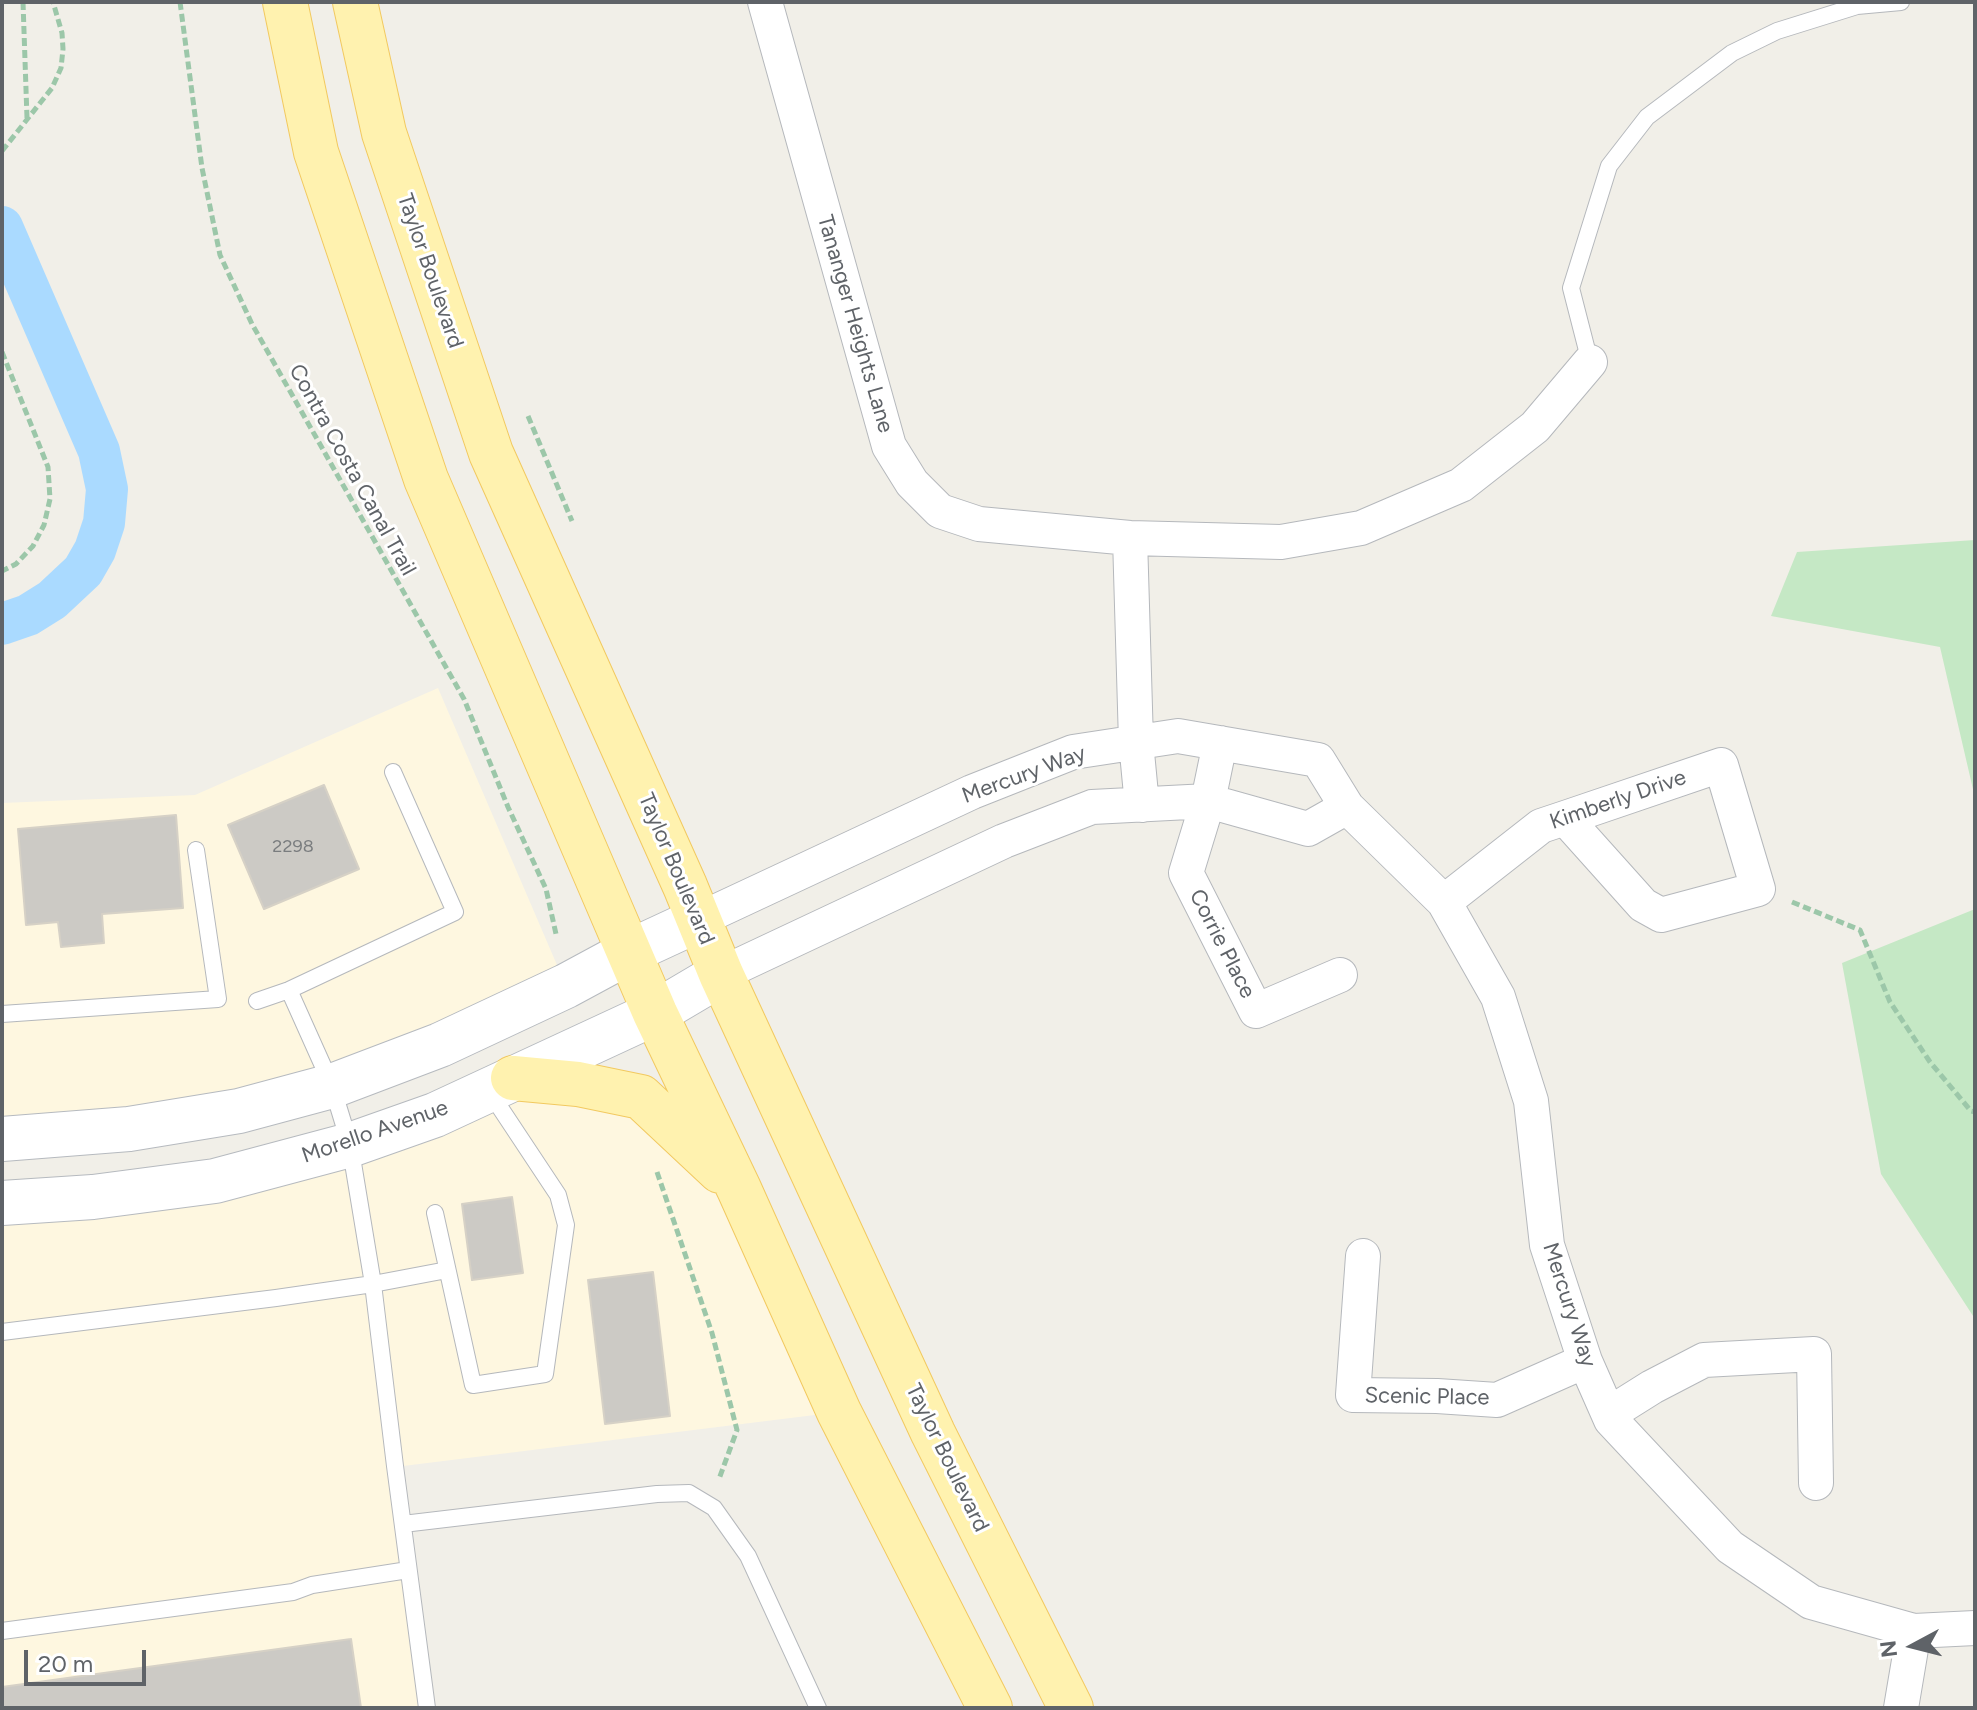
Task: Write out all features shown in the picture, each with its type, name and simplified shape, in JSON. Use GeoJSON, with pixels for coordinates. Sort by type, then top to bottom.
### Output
{"type":"FeatureCollection","features":[{"type":"Feature","properties":{"kind":"main road"},"geometry":{"type":"LineString","coordinates":[[285,2],[316,152],[426,479],[655,1013],[739,1189],[839,1412],[990,1708]]}},
{"type":"Feature","properties":{"kind":"main road","name":"Taylor Boulevard"},"geometry":{"type":"LineString","coordinates":[[355,2],[384,133],[491,453],[685,886],[721,974],[933,1433],[1071,1708]]}},
{"type":"Feature","properties":{"kind":"main road"},"geometry":{"type":"LineString","coordinates":[[500,1084],[578,1084],[641,1097],[739,1189]]}},
{"type":"Feature","properties":{"kind":"street","name":"Tananger Heights Lane"},"geometry":{"type":"LineString","coordinates":[[765,2],[889,446],[912,483],[940,511],[979,524],[1130,538],[1281,542],[1361,528],[1461,485],[1535,427],[1590,362]]}},
{"type":"Feature","properties":{"kind":"street"},"geometry":{"type":"LineString","coordinates":[[1130,538],[1136,742],[1142,805]]}},
{"type":"Feature","properties":{"kind":"street","name":"Mercury Way"},"geometry":{"type":"LineString","coordinates":[[698,920],[972,792],[1073,752],[1178,736],[1318,760],[1347,807],[1444,902],[1498,997],[1531,1101],[1547,1245],[1585,1361],[1611,1420],[1730,1547],[1811,1602],[1914,1631],[1975,1628]]}},
{"type":"Feature","properties":{"kind":"street","name":"Corrie Place"},"geometry":{"type":"LineString","coordinates":[[1220,743],[1208,801],[1186,873],[1256,1011],[1340,975]]}},
{"type":"Feature","properties":{"kind":"street","name":"Kimberly Drive"},"geometry":{"type":"LineString","coordinates":[[1444,902],[1541,826],[1721,765],[1758,889]]}},
{"type":"Feature","properties":{"kind":"street"},"geometry":{"type":"LineString","coordinates":[[721,974],[1004,841],[1092,807],[1208,801],[1308,829],[1347,807]]}},
{"type":"Feature","properties":{"kind":"street"},"geometry":{"type":"LineString","coordinates":[[1565,818],[1643,905],[1661,915],[1758,889]]}},
{"type":"Feature","properties":{"kind":"street"},"geometry":{"type":"LineString","coordinates":[[2,1139],[129,1129],[239,1111],[332,1086],[440,1045],[698,920]]}},
{"type":"Feature","properties":{"kind":"street","name":"Morello Avenue"},"geometry":{"type":"LineString","coordinates":[[2,1203],[93,1197],[215,1181],[350,1145],[435,1115],[655,1013],[721,974]]}},
{"type":"Feature","properties":{"kind":"street","name":"Scenic Place"},"geometry":{"type":"LineString","coordinates":[[1363,1256],[1353,1395],[1497,1400],[1585,1361]]}},
{"type":"Feature","properties":{"kind":"street"},"geometry":{"type":"LineString","coordinates":[[1609,1414],[1704,1360],[1814,1354],[1816,1483]]}},
{"type":"Feature","properties":{"kind":"street"},"geometry":{"type":"LineString","coordinates":[[1901,1708],[1914,1631]]}},
{"type":"Feature","properties":{"kind":"lane"},"geometry":{"type":"LineString","coordinates":[[1590,362],[1571,288],[1609,166],[1647,117],[1732,53],[1777,31],[1857,6],[1901,2]]}},
{"type":"Feature","properties":{"kind":"lane"},"geometry":{"type":"LineString","coordinates":[[257,1001],[289,990],[455,912],[393,772]]}},
{"type":"Feature","properties":{"kind":"lane"},"geometry":{"type":"LineString","coordinates":[[2,1014],[218,999],[196,850]]}},
{"type":"Feature","properties":{"kind":"lane"},"geometry":{"type":"LineString","coordinates":[[289,990],[332,1086],[350,1145],[373,1284],[427,1708]]}},
{"type":"Feature","properties":{"kind":"lane"},"geometry":{"type":"LineString","coordinates":[[435,1213],[473,1385],[545,1374],[566,1225],[558,1195],[500,1084]]}},
{"type":"Feature","properties":{"kind":"lane"},"geometry":{"type":"LineString","coordinates":[[2,1332],[373,1284],[447,1270]]}},
{"type":"Feature","properties":{"kind":"lane"},"geometry":{"type":"LineString","coordinates":[[403,1524],[657,1494],[689,1493],[710,1504],[748,1556],[818,1708]]}},
{"type":"Feature","properties":{"kind":"lane"},"geometry":{"type":"LineString","coordinates":[[2,1631],[293,1592],[312,1585],[408,1570]]}},
{"type":"Feature","properties":{"kind":"path"},"geometry":{"type":"LineString","coordinates":[[23,2],[27,119]]}},
{"type":"Feature","properties":{"kind":"path"},"geometry":{"type":"LineString","coordinates":[[2,151],[52,88],[61,68],[62,33],[53,2]]}},
{"type":"Feature","properties":{"kind":"path","name":"Contra Costa Canal Trail"},"geometry":{"type":"LineString","coordinates":[[180,2],[202,168],[220,255],[252,324],[464,699],[546,889],[556,934]]}},
{"type":"Feature","properties":{"kind":"path"},"geometry":{"type":"LineString","coordinates":[[2,352],[48,467],[50,499],[44,525],[33,546],[16,564],[2,571]]}},
{"type":"Feature","properties":{"kind":"path"},"geometry":{"type":"LineString","coordinates":[[526,411],[575,527]]}},
{"type":"Feature","properties":{"kind":"path"},"geometry":{"type":"LineString","coordinates":[[1758,889],[1860,930],[1890,1002],[1930,1062],[1975,1112]]}},
{"type":"Feature","properties":{"kind":"path"},"geometry":{"type":"LineString","coordinates":[[654,1164],[712,1333],[737,1430],[710,1504]]}},
{"type":"Feature","properties":{"kind":"shaded area"},"geometry":{"type":"Polygon","coordinates":[[[438,688],[566,986],[332,1086],[2,1139],[2,803],[195,795],[438,688]]]}},
{"type":"Feature","properties":{"kind":"shaded area"},"geometry":{"type":"Polygon","coordinates":[[[513,1078],[641,1097],[739,1189],[839,1412],[395,1467],[427,1708],[2,1708],[2,1203],[93,1197],[513,1078]]]}},
{"type":"Feature","properties":{"kind":"green space"},"geometry":{"type":"Polygon","coordinates":[[[1975,540],[1975,798],[1940,647],[1771,616],[1797,552],[1975,540]]]}},
{"type":"Feature","properties":{"kind":"green space"},"geometry":{"type":"Polygon","coordinates":[[[1975,909],[1975,1319],[1881,1174],[1842,963],[1975,909]]]}},
{"type":"Feature","properties":{"kind":"building"},"geometry":{"type":"Polygon","coordinates":[[[324,785],[359,869],[264,909],[228,825],[324,785]]]}},
{"type":"Feature","properties":{"kind":"building"},"geometry":{"type":"Polygon","coordinates":[[[176,815],[183,908],[102,914],[104,943],[61,947],[58,922],[26,925],[18,829],[176,815]]]}},
{"type":"Feature","properties":{"kind":"building"},"geometry":{"type":"Polygon","coordinates":[[[512,1197],[523,1273],[472,1280],[462,1204],[512,1197]]]}},
{"type":"Feature","properties":{"kind":"building"},"geometry":{"type":"Polygon","coordinates":[[[653,1272],[670,1416],[605,1424],[588,1280],[653,1272]]]}},
{"type":"Feature","properties":{"kind":"building"},"geometry":{"type":"Polygon","coordinates":[[[351,1639],[361,1708],[2,1708],[2,1687],[351,1639]]]}},
{"type":"Feature","properties":{"kind":"waterway"},"geometry":{"type":"LineString","coordinates":[[2,227],[99,451],[107,489],[104,523],[95,550],[83,571],[52,600],[28,615],[2,624]]}}]}
